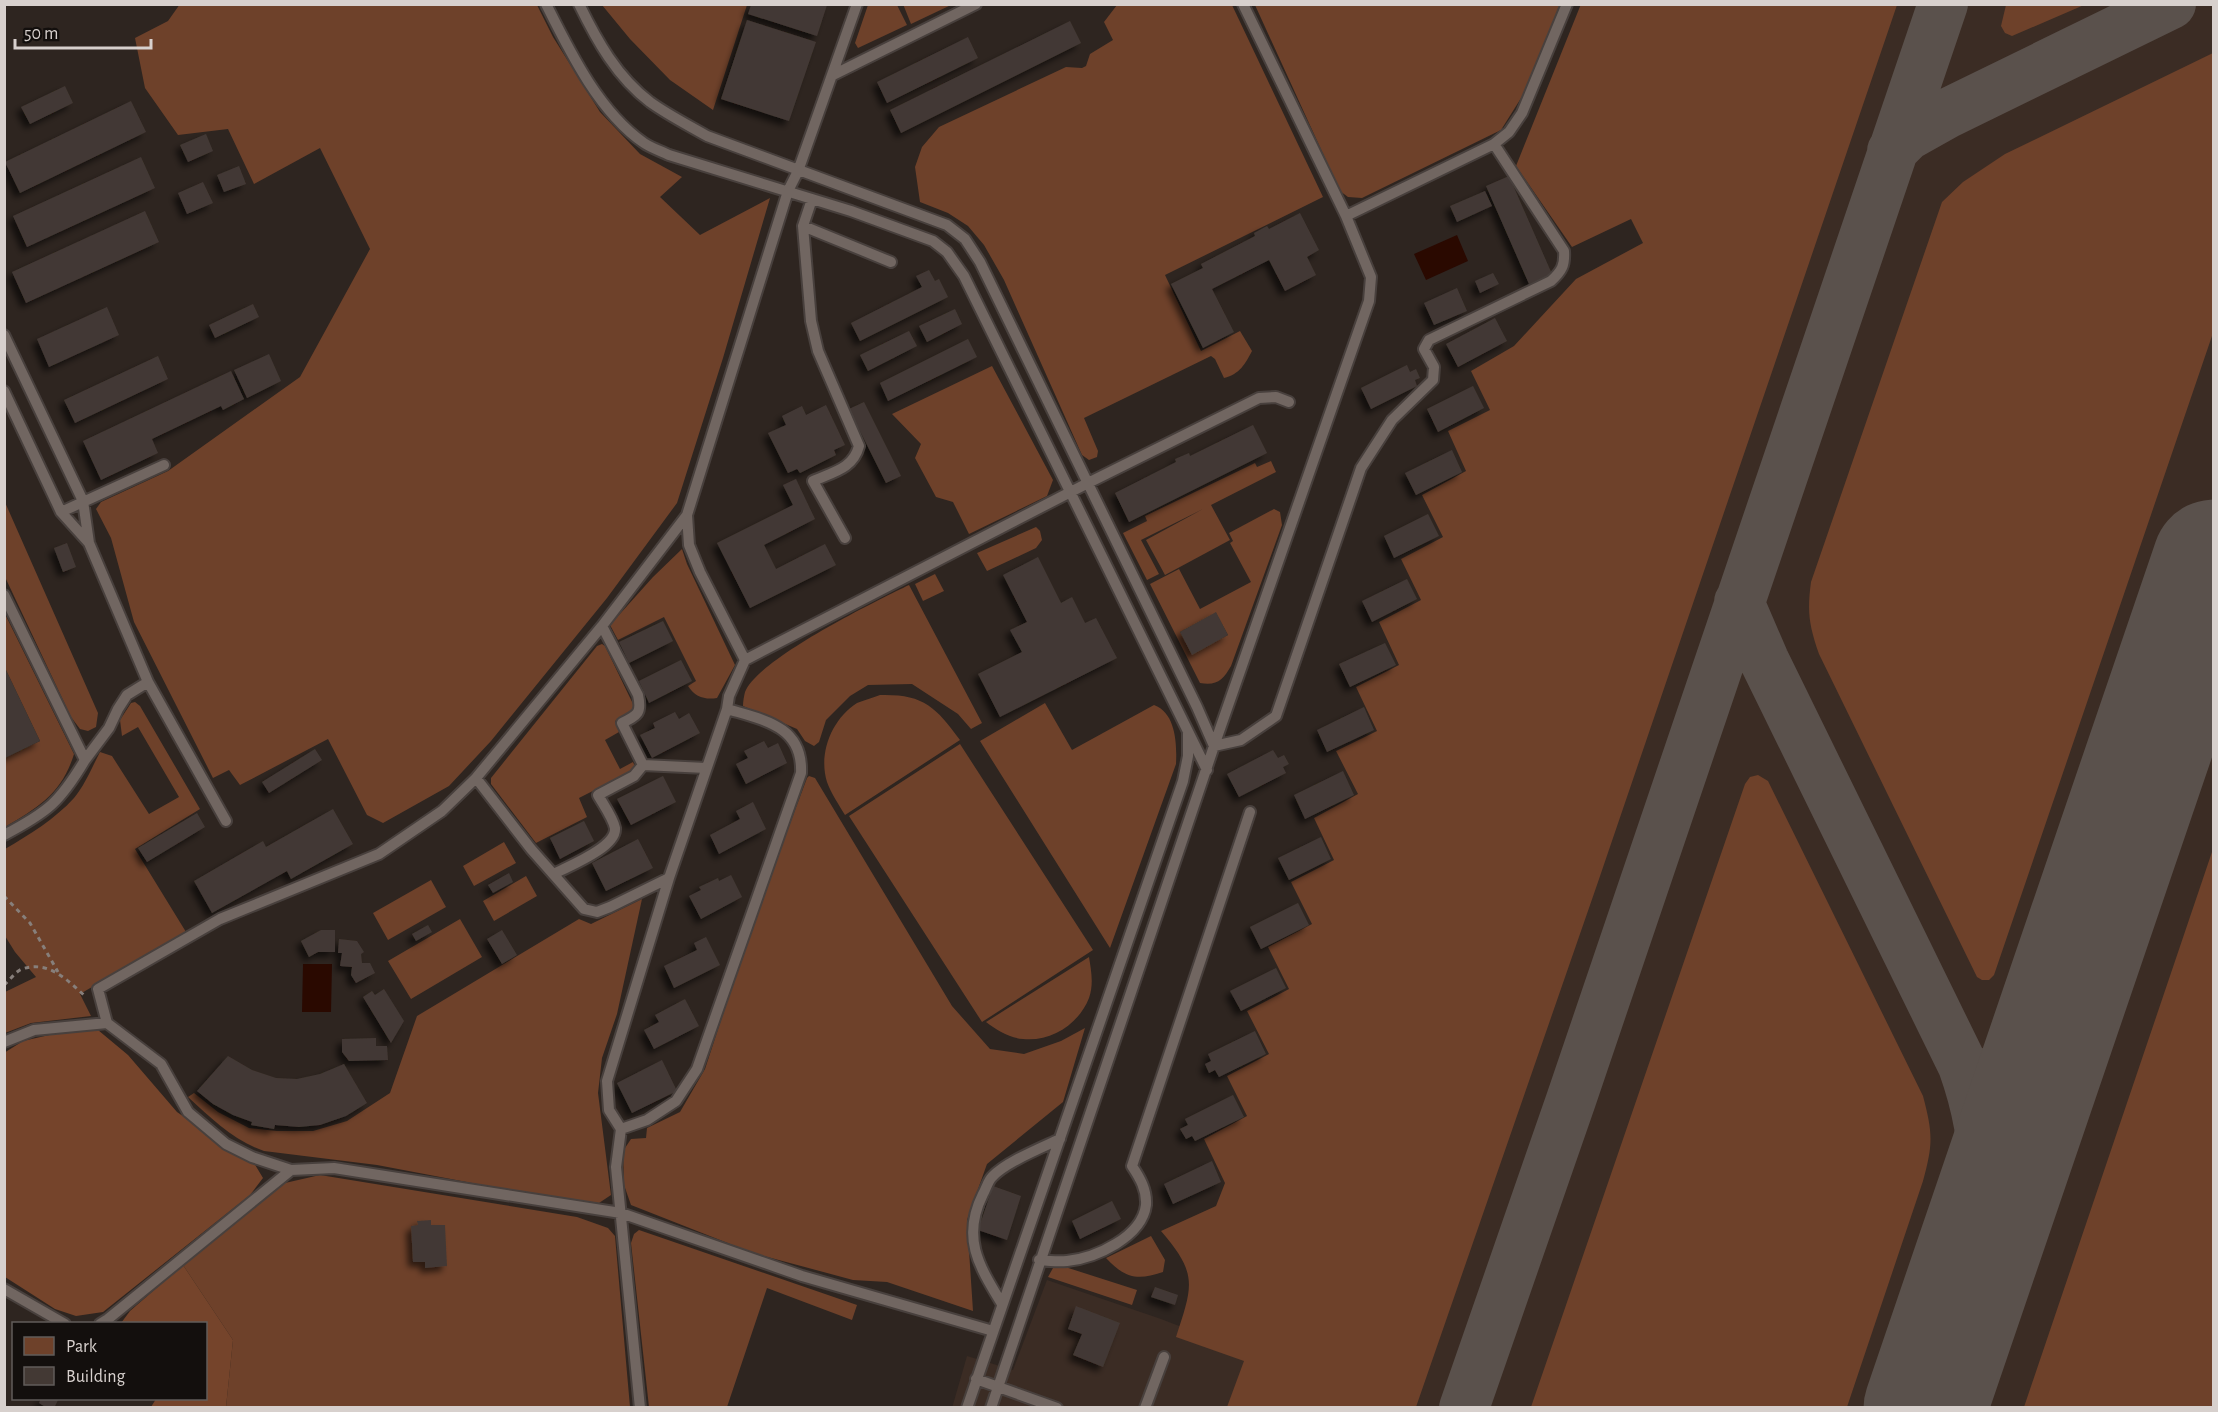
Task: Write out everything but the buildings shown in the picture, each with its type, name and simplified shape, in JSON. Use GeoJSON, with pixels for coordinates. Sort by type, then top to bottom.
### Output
{"type":"FeatureCollection","features":[{"type":"Feature","properties":{"kind":"lane"},"geometry":{"type":"LineString","coordinates":[[546,4],[571,54],[590,85],[626,127],[645,144],[669,155],[788,191],[933,241],[947,252],[964,276],[1207,770]]}},
{"type":"Feature","properties":{"kind":"lane"},"geometry":{"type":"LineString","coordinates":[[579,4],[610,60],[649,101],[707,136],[947,225],[965,239],[980,262],[1214,746]]}},
{"type":"Feature","properties":{"kind":"lane"},"geometry":{"type":"LineString","coordinates":[[857,4],[798,171],[788,191],[687,515],[602,626],[476,778],[442,811],[379,854],[220,918],[98,989],[107,1023],[161,1064],[188,1112],[226,1144],[252,1156],[291,1170],[334,1168],[621,1213],[802,1276],[993,1331]]}},
{"type":"Feature","properties":{"kind":"lane"},"geometry":{"type":"LineString","coordinates":[[833,75],[976,4]]}},
{"type":"Feature","properties":{"kind":"lane"},"geometry":{"type":"LineString","coordinates":[[991,1407],[1214,746],[1369,301],[1371,277],[1346,216],[1243,4]]}},
{"type":"Feature","properties":{"kind":"lane"},"geometry":{"type":"LineString","coordinates":[[1346,216],[1494,144],[1509,132],[1522,113],[1567,4]]}},
{"type":"Feature","properties":{"kind":"lane"},"geometry":{"type":"LineString","coordinates":[[1214,746],[1241,740],[1276,716],[1361,468],[1392,420],[1433,380],[1434,367],[1424,349],[1429,339],[1551,281],[1565,263],[1564,251],[1494,144]]}},
{"type":"Feature","properties":{"kind":"lane"},"geometry":{"type":"LineString","coordinates":[[812,199],[803,226],[811,321],[818,351],[859,446],[850,464],[813,481],[845,538]]}},
{"type":"Feature","properties":{"kind":"lane"},"geometry":{"type":"LineString","coordinates":[[803,226],[891,261]]}},
{"type":"Feature","properties":{"kind":"lane"},"geometry":{"type":"LineString","coordinates":[[4,335],[83,501],[89,543],[148,682],[226,821]]}},
{"type":"Feature","properties":{"kind":"lane"},"geometry":{"type":"LineString","coordinates":[[4,391],[61,512],[89,543]]}},
{"type":"Feature","properties":{"kind":"lane"},"geometry":{"type":"LineString","coordinates":[[640,1407],[616,1167],[621,1128],[609,1110],[607,1081],[669,878],[727,710],[729,696],[745,660],[1088,483],[1259,398],[1276,397],[1288,402]]}},
{"type":"Feature","properties":{"kind":"lane"},"geometry":{"type":"LineString","coordinates":[[61,512],[164,465]]}},
{"type":"Feature","properties":{"kind":"lane"},"geometry":{"type":"LineString","coordinates":[[687,515],[689,545],[700,572],[745,660]]}},
{"type":"Feature","properties":{"kind":"lane"},"geometry":{"type":"LineString","coordinates":[[4,596],[86,760]]}},
{"type":"Feature","properties":{"kind":"lane"},"geometry":{"type":"LineString","coordinates":[[602,626],[638,695],[641,706],[636,716],[622,723],[643,765]]}},
{"type":"Feature","properties":{"kind":"lane"},"geometry":{"type":"LineString","coordinates":[[4,835],[51,807],[63,795],[109,728],[127,694],[148,682]]}},
{"type":"Feature","properties":{"kind":"lane"},"geometry":{"type":"LineString","coordinates":[[1180,717],[1197,707]]}},
{"type":"Feature","properties":{"kind":"lane"},"geometry":{"type":"LineString","coordinates":[[621,1128],[647,1120],[676,1101],[697,1069],[801,773],[802,759],[790,735],[763,720],[727,710]]}},
{"type":"Feature","properties":{"kind":"lane"},"geometry":{"type":"LineString","coordinates":[[967,1407],[1183,781],[1188,756],[1188,732]]}},
{"type":"Feature","properties":{"kind":"lane"},"geometry":{"type":"LineString","coordinates":[[643,765],[706,768]]}},
{"type":"Feature","properties":{"kind":"lane"},"geometry":{"type":"LineString","coordinates":[[554,874],[606,846],[614,837],[615,827],[598,795],[634,776],[643,765]]}},
{"type":"Feature","properties":{"kind":"lane"},"geometry":{"type":"LineString","coordinates":[[476,778],[524,841],[584,909],[597,912],[669,878]]}},
{"type":"Feature","properties":{"kind":"lane"},"geometry":{"type":"LineString","coordinates":[[1039,1260],[1066,1262],[1085,1258],[1116,1243],[1132,1232],[1142,1219],[1146,1204],[1142,1182],[1132,1166],[1250,812]]}},
{"type":"Feature","properties":{"kind":"lane"},"geometry":{"type":"LineString","coordinates":[[4,1042],[34,1030],[107,1023]]}},
{"type":"Feature","properties":{"kind":"lane"},"geometry":{"type":"LineString","coordinates":[[1002,1304],[983,1273],[972,1240],[977,1206],[992,1178],[1018,1159],[1060,1139]]}},
{"type":"Feature","properties":{"kind":"lane"},"geometry":{"type":"LineString","coordinates":[[102,1322],[291,1170]]}},
{"type":"Feature","properties":{"kind":"lane"},"geometry":{"type":"LineString","coordinates":[[4,1289],[62,1322]]}},
{"type":"Feature","properties":{"kind":"lane"},"geometry":{"type":"LineString","coordinates":[[1145,1407],[1164,1357]]}},
{"type":"Feature","properties":{"kind":"lane"},"geometry":{"type":"LineString","coordinates":[[976,1379],[1057,1407]]}},
{"type":"Feature","properties":{"kind":"path"},"geometry":{"type":"LineString","coordinates":[[4,896],[30,922],[59,973],[92,1002]]}},
{"type":"Feature","properties":{"kind":"path"},"geometry":{"type":"LineString","coordinates":[[4,985],[20,969],[41,966],[59,973]]}},
{"type":"Feature","properties":{"kind":"shaded area"},"geometry":{"type":"Polygon","coordinates":[[[1787,5],[2213,5],[2213,1407],[952,1408],[967,1356],[1013,1370],[1047,1280],[1161,1319],[1309,1376],[1787,5]]]}},
{"type":"Feature","properties":{"kind":"shaded area"},"geometry":{"type":"Polygon","coordinates":[[[1457,235],[1468,261],[1426,280],[1414,254],[1457,235]]]}},
{"type":"Feature","properties":{"kind":"shaded area"},"geometry":{"type":"Polygon","coordinates":[[[303,964],[332,964],[331,1012],[302,1012],[303,964]]]}},
{"type":"Feature","properties":{"kind":"shaded area"},"geometry":{"type":"Polygon","coordinates":[[[98,1030],[128,1055],[177,1112],[254,1163],[263,1178],[250,1195],[103,1312],[76,1316],[55,1309],[5,1277],[4,1053],[23,1041],[58,1033],[98,1030]]]}},
{"type":"Feature","properties":{"kind":"shaded area"},"geometry":{"type":"Polygon","coordinates":[[[183,1265],[233,1340],[226,1407],[151,1407],[155,1400],[207,1400],[207,1322],[122,1322],[130,1311],[183,1265]]]}},
{"type":"Feature","properties":{"kind":"green space"},"geometry":{"type":"Polygon","coordinates":[[[180,4],[537,5],[553,37],[600,112],[640,154],[682,177],[660,197],[700,235],[770,198],[677,503],[607,598],[491,741],[449,786],[383,823],[367,815],[328,739],[240,785],[229,770],[213,778],[134,622],[111,538],[96,509],[101,502],[168,471],[300,377],[370,249],[320,148],[254,184],[228,129],[178,135],[145,88],[135,38],[168,21],[180,4]]]}},
{"type":"Feature","properties":{"kind":"green space"},"geometry":{"type":"Polygon","coordinates":[[[903,4],[951,4],[951,5],[911,24],[903,4]]]}},
{"type":"Feature","properties":{"kind":"green space"},"geometry":{"type":"Polygon","coordinates":[[[1581,4],[1897,5],[1416,1407],[1227,1407],[1244,1361],[1176,1337],[1186,1305],[1189,1281],[1181,1258],[1161,1231],[1216,1206],[1225,1183],[1204,1139],[1247,1116],[1227,1076],[1269,1054],[1247,1011],[1289,989],[1268,947],[1312,924],[1291,882],[1334,860],[1314,818],[1358,794],[1336,751],[1377,731],[1356,687],[1399,665],[1379,622],[1421,600],[1401,559],[1443,537],[1422,495],[1466,471],[1448,431],[1490,410],[1471,371],[1514,346],[1576,279],[1643,243],[1631,219],[1572,247],[1516,166],[1581,4]]]}},
{"type":"Feature","properties":{"kind":"green space"},"geometry":{"type":"Polygon","coordinates":[[[2006,4],[2084,5],[2012,36],[2005,33],[2001,26],[2006,4]]]}},
{"type":"Feature","properties":{"kind":"green space"},"geometry":{"type":"Polygon","coordinates":[[[602,5],[747,5],[713,110],[670,80],[630,39],[602,5]]]}},
{"type":"Feature","properties":{"kind":"green space"},"geometry":{"type":"Polygon","coordinates":[[[868,5],[897,5],[907,25],[858,48],[855,43],[868,5]]]}},
{"type":"Feature","properties":{"kind":"green space"},"geometry":{"type":"Polygon","coordinates":[[[1117,5],[1232,5],[1323,197],[1165,275],[1201,351],[1240,331],[1252,351],[1241,368],[1230,376],[1224,378],[1215,359],[1211,356],[1084,418],[1098,451],[1097,457],[1089,460],[1082,455],[1004,280],[984,245],[968,226],[948,213],[920,202],[915,167],[922,147],[939,127],[1066,67],[1086,66],[1090,54],[1113,40],[1104,22],[1117,5]]]}},
{"type":"Feature","properties":{"kind":"green space"},"geometry":{"type":"Polygon","coordinates":[[[1255,5],[1560,5],[1523,95],[1501,130],[1362,198],[1348,197],[1340,191],[1255,5]]]}},
{"type":"Feature","properties":{"kind":"green space"},"geometry":{"type":"Polygon","coordinates":[[[2213,53],[2213,333],[1994,975],[1989,980],[1982,980],[1977,977],[1819,654],[1810,618],[1811,582],[1942,202],[1963,182],[2005,154],[2213,53]]]}},
{"type":"Feature","properties":{"kind":"green space"},"geometry":{"type":"Polygon","coordinates":[[[992,366],[1053,480],[1047,496],[969,534],[953,502],[936,497],[915,458],[921,444],[892,414],[992,366]]]}},
{"type":"Feature","properties":{"kind":"green space"},"geometry":{"type":"Polygon","coordinates":[[[1271,461],[1276,472],[1211,505],[1230,540],[1165,575],[1146,540],[1203,509],[1141,540],[1159,574],[1147,580],[1123,533],[1147,521],[1145,516],[1255,463],[1257,467],[1271,461]]]}},
{"type":"Feature","properties":{"kind":"green space"},"geometry":{"type":"Polygon","coordinates":[[[4,500],[98,713],[96,727],[88,731],[80,729],[71,717],[5,577],[4,500]]]}},
{"type":"Feature","properties":{"kind":"green space"},"geometry":{"type":"Polygon","coordinates":[[[1274,509],[1280,512],[1282,525],[1231,666],[1219,681],[1211,684],[1200,683],[1150,584],[1179,569],[1200,609],[1251,582],[1230,543],[1233,541],[1229,533],[1274,509]],[[1216,613],[1180,632],[1192,654],[1228,635],[1216,613]]]}},
{"type":"Feature","properties":{"kind":"green space"},"geometry":{"type":"Polygon","coordinates":[[[1036,527],[1040,531],[1042,540],[1036,548],[987,571],[977,553],[1036,527]]]}},
{"type":"Feature","properties":{"kind":"green space"},"geometry":{"type":"Polygon","coordinates":[[[682,549],[735,665],[717,698],[701,697],[688,686],[696,681],[664,617],[618,640],[610,625],[682,549]]]}},
{"type":"Feature","properties":{"kind":"green space"},"geometry":{"type":"Polygon","coordinates":[[[935,574],[944,591],[923,601],[915,584],[935,574]]]}},
{"type":"Feature","properties":{"kind":"green space"},"geometry":{"type":"Polygon","coordinates":[[[909,585],[982,723],[971,729],[958,714],[912,684],[868,685],[850,696],[826,720],[819,742],[814,746],[805,741],[797,729],[743,706],[745,692],[754,679],[771,664],[819,632],[909,585]]]}},
{"type":"Feature","properties":{"kind":"green space"},"geometry":{"type":"Polygon","coordinates":[[[5,614],[74,754],[63,779],[48,798],[5,827],[5,758],[40,741],[5,668],[5,614]]]}},
{"type":"Feature","properties":{"kind":"green space"},"geometry":{"type":"Polygon","coordinates":[[[602,644],[634,706],[632,713],[615,721],[619,732],[605,740],[620,769],[633,762],[636,769],[579,798],[587,817],[536,843],[491,784],[491,778],[597,646],[602,644]]]}},
{"type":"Feature","properties":{"kind":"green space"},"geometry":{"type":"Polygon","coordinates":[[[880,695],[907,697],[927,704],[943,718],[960,740],[845,815],[827,782],[824,760],[826,748],[834,727],[848,710],[857,703],[880,695]]]}},
{"type":"Feature","properties":{"kind":"green space"},"geometry":{"type":"Polygon","coordinates":[[[135,702],[140,706],[200,809],[135,849],[186,932],[80,994],[91,1016],[31,1023],[5,1033],[5,992],[36,977],[5,936],[5,849],[67,806],[82,787],[100,752],[112,756],[149,814],[179,797],[138,727],[122,736],[120,720],[131,703],[135,702]]]}},
{"type":"Feature","properties":{"kind":"green space"},"geometry":{"type":"Polygon","coordinates":[[[1045,703],[1072,750],[1154,705],[1167,715],[1174,730],[1176,764],[1110,948],[980,741],[1045,703]]]}},
{"type":"Feature","properties":{"kind":"green space"},"geometry":{"type":"Polygon","coordinates":[[[960,744],[1093,950],[982,1022],[849,816],[960,744]]]}},
{"type":"Feature","properties":{"kind":"green space"},"geometry":{"type":"Polygon","coordinates":[[[1758,775],[1768,781],[1923,1096],[1929,1120],[1930,1148],[1923,1181],[1847,1407],[1531,1407],[1745,784],[1750,777],[1758,775]]]}},
{"type":"Feature","properties":{"kind":"green space"},"geometry":{"type":"Polygon","coordinates":[[[809,776],[815,778],[952,1006],[990,1049],[1024,1054],[1061,1041],[1085,1028],[1063,1102],[987,1164],[967,1220],[973,1311],[887,1282],[853,1280],[753,1253],[631,1205],[624,1185],[623,1151],[631,1139],[646,1138],[647,1128],[680,1112],[705,1069],[752,925],[809,776]]]}},
{"type":"Feature","properties":{"kind":"green space"},"geometry":{"type":"Polygon","coordinates":[[[504,842],[516,863],[474,886],[463,866],[504,842]]]}},
{"type":"Feature","properties":{"kind":"green space"},"geometry":{"type":"Polygon","coordinates":[[[2213,849],[2213,1407],[2024,1407],[2213,849]]]}},
{"type":"Feature","properties":{"kind":"green space"},"geometry":{"type":"Polygon","coordinates":[[[526,876],[537,896],[494,921],[483,901],[526,876]]]}},
{"type":"Feature","properties":{"kind":"green space"},"geometry":{"type":"Polygon","coordinates":[[[431,880],[446,907],[388,940],[373,913],[431,880]]]}},
{"type":"Feature","properties":{"kind":"green space"},"geometry":{"type":"Polygon","coordinates":[[[642,899],[617,1014],[602,1058],[598,1093],[611,1195],[599,1203],[566,1201],[377,1165],[264,1151],[233,1135],[188,1097],[194,1093],[218,1112],[249,1128],[313,1131],[347,1121],[390,1093],[417,1016],[579,919],[591,924],[642,899]]]}},
{"type":"Feature","properties":{"kind":"green space"},"geometry":{"type":"Polygon","coordinates":[[[460,919],[482,957],[411,999],[388,961],[460,919]]]}},
{"type":"Feature","properties":{"kind":"green space"},"geometry":{"type":"Polygon","coordinates":[[[1089,957],[1091,993],[1078,1016],[1063,1029],[1044,1038],[1023,1039],[999,1031],[986,1022],[1089,957]]]}},
{"type":"Feature","properties":{"kind":"green space"},"geometry":{"type":"Polygon","coordinates":[[[320,1175],[577,1217],[608,1228],[615,1236],[630,1407],[226,1407],[233,1340],[183,1265],[255,1202],[285,1183],[320,1175]]]}},
{"type":"Feature","properties":{"kind":"green space"},"geometry":{"type":"Polygon","coordinates":[[[639,1230],[857,1305],[852,1320],[767,1288],[727,1407],[649,1407],[631,1243],[634,1234],[639,1230]]]}},
{"type":"Feature","properties":{"kind":"green space"},"geometry":{"type":"Polygon","coordinates":[[[1151,1236],[1165,1260],[1163,1272],[1139,1277],[1132,1276],[1119,1270],[1106,1258],[1151,1236]]]}},
{"type":"Feature","properties":{"kind":"green space"},"geometry":{"type":"Polygon","coordinates":[[[1059,1265],[1137,1290],[1132,1305],[1048,1277],[1053,1268],[1059,1265]]]}},
{"type":"Feature","properties":{"kind":"taxiway"},"geometry":{"type":"LineString","coordinates":[[1464,1408],[1571,1100],[1943,4]]}},
{"type":"Feature","properties":{"kind":"taxiway"},"geometry":{"type":"LineString","coordinates":[[1892,151],[1907,136],[1948,113],[2171,4]]}},
{"type":"Feature","properties":{"kind":"taxiway"},"geometry":{"type":"LineString","coordinates":[[1739,602],[1764,660],[1963,1066],[1992,1079],[2014,1078],[2033,1065],[2050,1040]]}},
{"type":"Feature","properties":{"kind":"taxiway"},"geometry":{"type":"LineString","coordinates":[[1963,1066],[1973,1098],[1984,1165],[1984,1199],[1981,1221],[1966,1286]]}},
{"type":"Feature","properties":{"kind":"runway"},"geometry":{"type":"LineString","coordinates":[[1925,1408],[2214,561]]}}]}
